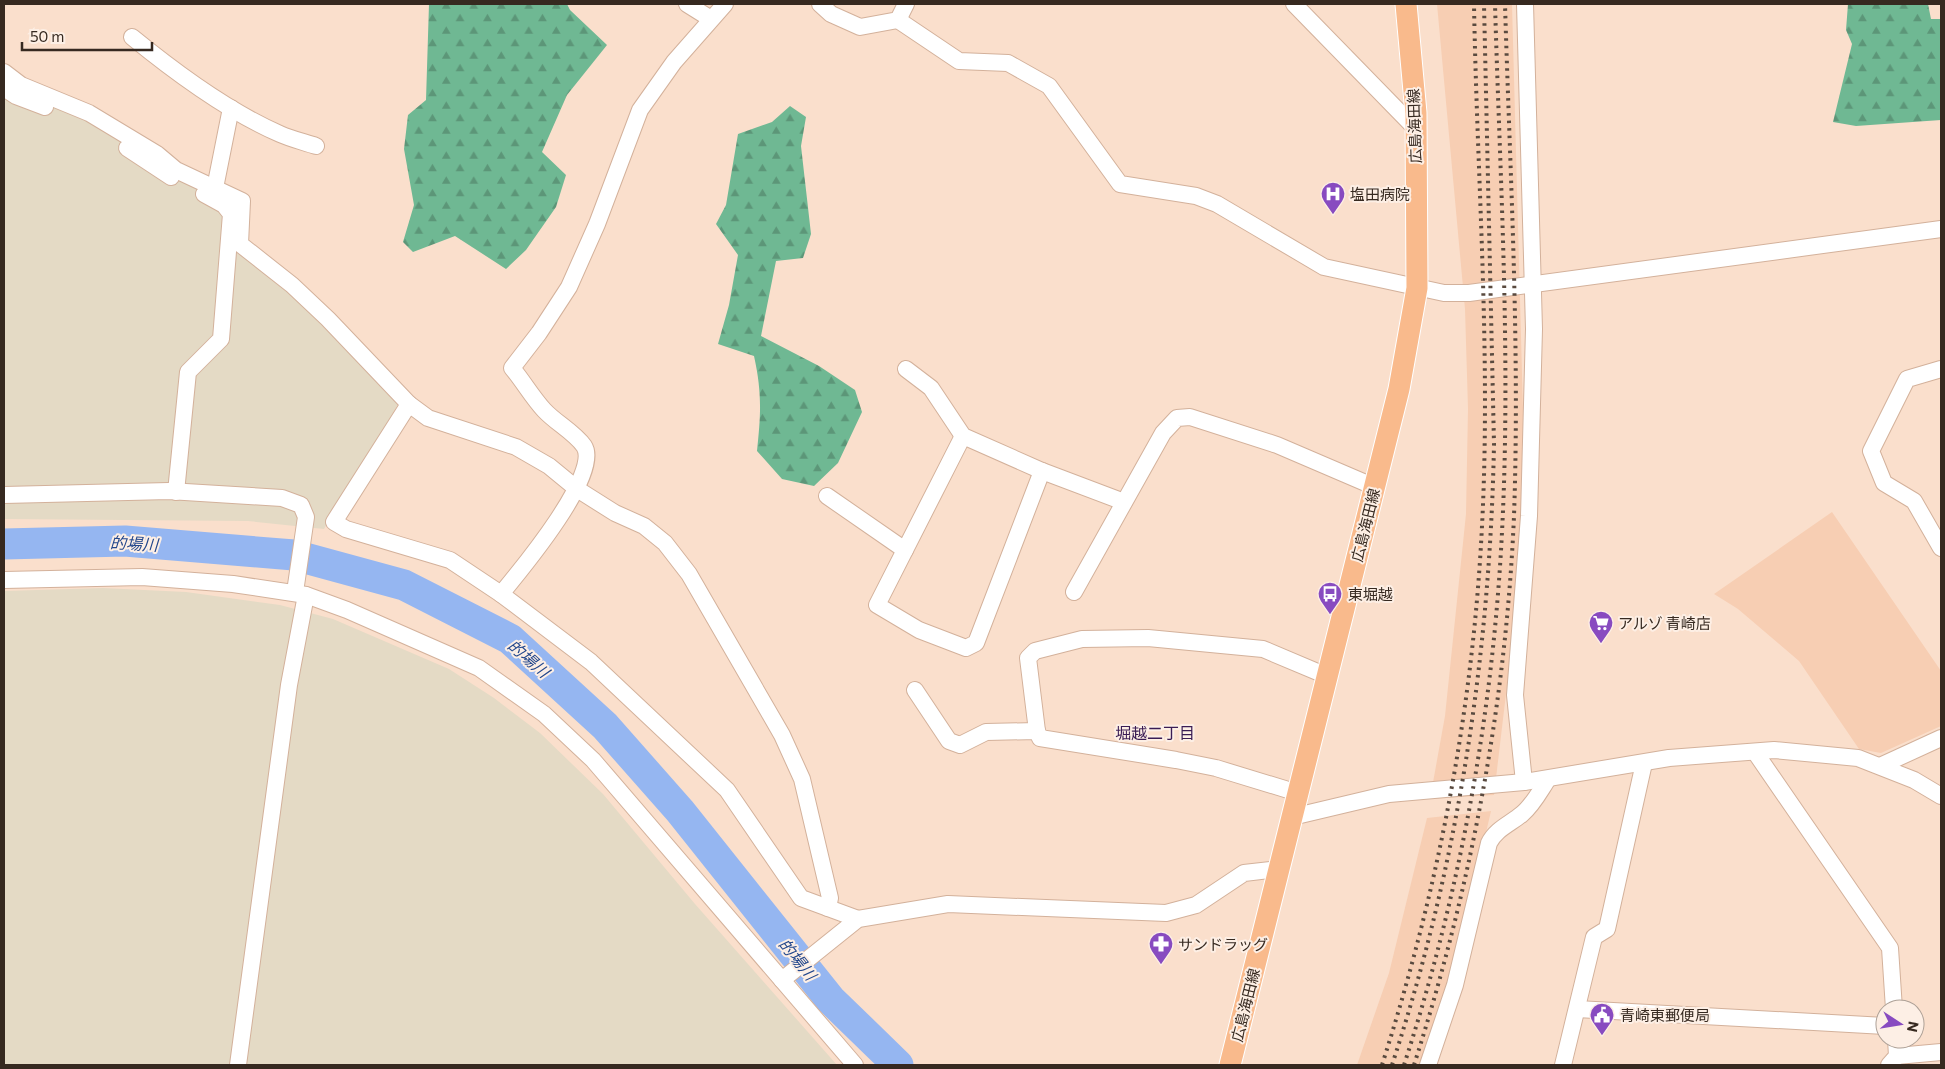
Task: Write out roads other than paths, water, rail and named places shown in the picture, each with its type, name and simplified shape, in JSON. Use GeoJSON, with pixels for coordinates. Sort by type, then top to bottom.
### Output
{"type":"FeatureCollection","features":[{"type":"Feature","properties":{"kind":"main road","name":"広島海田線"},"geometry":{"type":"LineString","coordinates":[[1230,1065],[1399,389],[1417,288],[1416,130],[1406,4]]}},
{"type":"Feature","properties":{"kind":"street"},"geometry":{"type":"LineString","coordinates":[[687,4],[711,19]]}},
{"type":"Feature","properties":{"kind":"street"},"geometry":{"type":"LineString","coordinates":[[502,594],[532,556],[577,489],[588,457],[584,446],[544,410],[512,368],[539,333],[569,287],[597,224],[640,110],[674,62],[725,4]]}},
{"type":"Feature","properties":{"kind":"street"},"geometry":{"type":"LineString","coordinates":[[820,4],[831,14],[860,27],[898,20],[959,62],[1008,62],[1050,86],[1120,184],[1196,196],[1217,204],[1324,267],[1444,294],[1469,293],[1941,229]]}},
{"type":"Feature","properties":{"kind":"street"},"geometry":{"type":"LineString","coordinates":[[898,20],[906,4]]}},
{"type":"Feature","properties":{"kind":"street"},"geometry":{"type":"LineString","coordinates":[[1294,4],[1416,130]]}},
{"type":"Feature","properties":{"kind":"street"},"geometry":{"type":"LineString","coordinates":[[1524,782],[1515,695],[1529,516],[1534,376],[1525,4]]}},
{"type":"Feature","properties":{"kind":"street"},"geometry":{"type":"LineString","coordinates":[[132,37],[159,59],[231,108],[280,134],[316,146]]}},
{"type":"Feature","properties":{"kind":"street"},"geometry":{"type":"LineString","coordinates":[[4,72],[21,86],[89,113],[157,154],[176,170],[242,201],[240,244],[292,285],[328,319],[409,404],[428,418],[516,448],[548,466],[577,489],[615,513],[644,526],[665,543],[689,574],[782,735],[802,779],[830,898],[828,908]]}},
{"type":"Feature","properties":{"kind":"street"},"geometry":{"type":"LineString","coordinates":[[4,88],[16,96],[80,121],[170,176],[224,205],[231,214],[221,339],[188,372],[176,492]]}},
{"type":"Feature","properties":{"kind":"street"},"geometry":{"type":"LineString","coordinates":[[215,188],[231,108]]}},
{"type":"Feature","properties":{"kind":"street"},"geometry":{"type":"LineString","coordinates":[[906,369],[931,388],[963,436],[1042,471],[1124,502]]}},
{"type":"Feature","properties":{"kind":"street"},"geometry":{"type":"LineString","coordinates":[[1941,369],[1907,379],[1871,451],[1884,483],[1914,501],[1941,548]]}},
{"type":"Feature","properties":{"kind":"street"},"geometry":{"type":"LineString","coordinates":[[409,404],[334,522],[346,529],[450,560],[502,594],[591,662],[727,790],[801,898],[858,919]]}},
{"type":"Feature","properties":{"kind":"street"},"geometry":{"type":"LineString","coordinates":[[1074,592],[1162,433],[1177,418],[1190,417],[1278,445],[1375,487]]}},
{"type":"Feature","properties":{"kind":"street"},"geometry":{"type":"LineString","coordinates":[[963,436],[877,605],[919,630],[966,648],[976,643],[1042,471]]}},
{"type":"Feature","properties":{"kind":"street"},"geometry":{"type":"LineString","coordinates":[[4,495],[176,492],[282,498],[301,505],[306,517],[289,686],[238,1065]]}},
{"type":"Feature","properties":{"kind":"street"},"geometry":{"type":"LineString","coordinates":[[827,496],[905,550]]}},
{"type":"Feature","properties":{"kind":"street"},"geometry":{"type":"LineString","coordinates":[[4,580],[142,577],[299,587],[479,668],[544,714],[593,760],[855,1065]]}},
{"type":"Feature","properties":{"kind":"street"},"geometry":{"type":"LineString","coordinates":[[1298,794],[1216,768],[1184,761],[1040,738],[1037,731],[1028,658],[1035,651],[1082,639],[1148,638],[1263,649],[1327,676]]}},
{"type":"Feature","properties":{"kind":"street"},"geometry":{"type":"LineString","coordinates":[[916,690],[949,741],[954,743],[960,745],[986,732],[1037,731]]}},
{"type":"Feature","properties":{"kind":"street"},"geometry":{"type":"LineString","coordinates":[[1880,766],[1941,738]]}},
{"type":"Feature","properties":{"kind":"street"},"geometry":{"type":"LineString","coordinates":[[1292,817],[1389,794],[1548,779],[1669,758],[1774,750],[1858,758],[1914,780],[1941,796]]}},
{"type":"Feature","properties":{"kind":"street"},"geometry":{"type":"LineString","coordinates":[[1755,752],[1890,948],[1893,999]]}},
{"type":"Feature","properties":{"kind":"street"},"geometry":{"type":"LineString","coordinates":[[1563,1065],[1594,937],[1607,928],[1644,762]]}},
{"type":"Feature","properties":{"kind":"street"},"geometry":{"type":"LineString","coordinates":[[1428,1065],[1455,985],[1489,843],[1497,832],[1522,814],[1533,803],[1548,779]]}},
{"type":"Feature","properties":{"kind":"street"},"geometry":{"type":"LineString","coordinates":[[782,980],[858,919],[948,904],[1166,912],[1196,905],[1244,873],[1279,869]]}},
{"type":"Feature","properties":{"kind":"street"},"geometry":{"type":"LineString","coordinates":[[1577,1009],[1875,1025]]}},
{"type":"Feature","properties":{"kind":"street"},"geometry":{"type":"LineString","coordinates":[[1893,1061],[1941,1052]]}},
{"type":"Feature","properties":{"kind":"waterway","name":"的場川"},"geometry":{"type":"LineString","coordinates":[[4,544],[125,541],[294,555],[404,585],[510,639],[605,726],[680,811],[830,999],[898,1065]]}},
{"type":"Feature","properties":{"kind":"railway"},"geometry":{"type":"LineString","coordinates":[[1382,1065],[1420,933],[1450,799],[1461,731],[1477,595],[1482,526],[1485,396],[1474,4]]}},
{"type":"Feature","properties":{"kind":"railway"},"geometry":{"type":"LineString","coordinates":[[1392,1065],[1435,913],[1452,836],[1466,758],[1486,602],[1494,444],[1484,4]]}},
{"type":"Feature","properties":{"kind":"railway"},"geometry":{"type":"LineString","coordinates":[[1404,1065],[1442,935],[1471,802],[1482,735],[1498,600],[1504,466],[1505,334],[1495,4]]}},
{"type":"Feature","properties":{"kind":"railway"},"geometry":{"type":"LineString","coordinates":[[1414,1065],[1453,930],[1469,862],[1494,725],[1510,586],[1516,452],[1516,388],[1514,260],[1505,4]]}},
{"type":"Feature","properties":{"kind":"place","name":"塩田病院"},"geometry":{"type":"Point","coordinates":[1333,215]}},
{"type":"Feature","properties":{"kind":"place","name":"東堀越"},"geometry":{"type":"Point","coordinates":[1330,615]}},
{"type":"Feature","properties":{"kind":"place","name":"アルゾ 青崎店"},"geometry":{"type":"Point","coordinates":[1601,644]}},
{"type":"Feature","properties":{"kind":"place","name":"サンドラッグ"},"geometry":{"type":"Point","coordinates":[1161,965]}},
{"type":"Feature","properties":{"kind":"place","name":"青崎東郵便局"},"geometry":{"type":"Point","coordinates":[1602,1036]}},
{"type":"Feature","properties":{"kind":"district","name":"堀越二丁目"},"geometry":{"type":"Point","coordinates":[1155,732]}}]}
